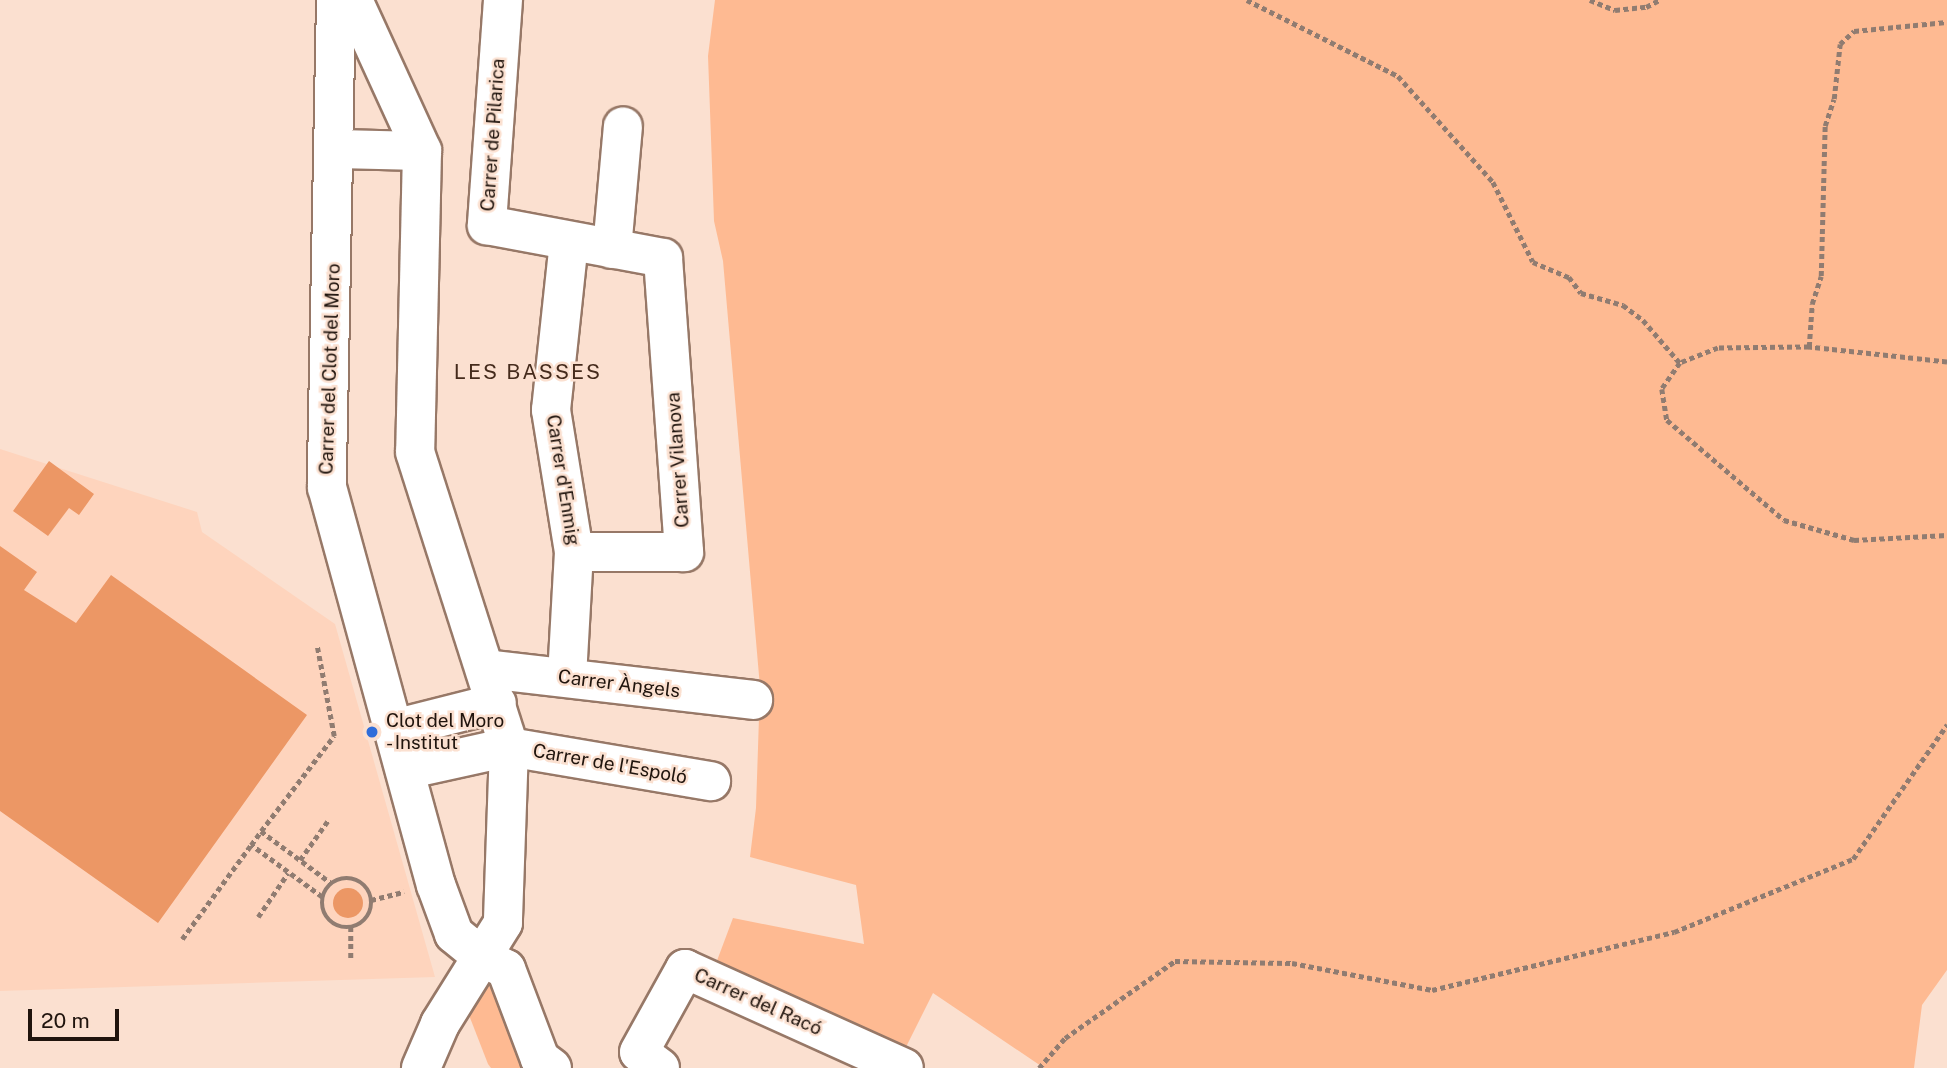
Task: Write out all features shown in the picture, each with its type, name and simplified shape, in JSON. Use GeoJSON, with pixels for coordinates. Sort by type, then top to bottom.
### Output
{"type":"FeatureCollection","features":[{"type":"Feature","properties":{"kind":"street","name":"Carrer del Clot del Moro"},"geometry":{"type":"LineString","coordinates":[[336,0],[337,149],[327,487],[405,770],[454,934],[482,957],[506,969],[540,1059],[552,1068]]}},
{"type":"Feature","properties":{"kind":"street"},"geometry":{"type":"LineString","coordinates":[[353,0],[422,151],[415,452],[492,686],[509,747],[503,923],[440,1024],[421,1068]]}},
{"type":"Feature","properties":{"kind":"street","name":"Carrer de Pilarica"},"geometry":{"type":"LineString","coordinates":[[503,0],[486,225],[663,258]]}},
{"type":"Feature","properties":{"kind":"street"},"geometry":{"type":"LineString","coordinates":[[612,249],[623,126]]}},
{"type":"Feature","properties":{"kind":"street"},"geometry":{"type":"LineString","coordinates":[[337,149],[422,151]]}},
{"type":"Feature","properties":{"kind":"street","name":"Carrer d'Enmig"},"geometry":{"type":"LineString","coordinates":[[567,677],[574,552],[551,410],[569,242]]}},
{"type":"Feature","properties":{"kind":"street","name":"Carrer Vilanova"},"geometry":{"type":"LineString","coordinates":[[574,552],[684,552],[663,258]]}},
{"type":"Feature","properties":{"kind":"street","name":"Carrer Àngels"},"geometry":{"type":"LineString","coordinates":[[492,686],[567,677],[752,701]]}},
{"type":"Feature","properties":{"kind":"street"},"geometry":{"type":"LineString","coordinates":[[394,729],[492,686]]}},
{"type":"Feature","properties":{"kind":"street"},"geometry":{"type":"LineString","coordinates":[[405,770],[509,747]]}},
{"type":"Feature","properties":{"kind":"street","name":"Carrer de l'Espoló"},"geometry":{"type":"LineString","coordinates":[[509,747],[711,782]]}},
{"type":"Feature","properties":{"kind":"street","name":"Carrer del Racó"},"geometry":{"type":"LineString","coordinates":[[660,1068],[639,1052],[685,969],[904,1068]]}},
{"type":"Feature","properties":{"kind":"path"},"geometry":{"type":"LineString","coordinates":[[1247,0],[1398,76],[1493,182],[1533,262],[1569,277],[1581,293],[1623,306],[1643,320],[1680,363]]}},
{"type":"Feature","properties":{"kind":"path"},"geometry":{"type":"LineString","coordinates":[[1590,0],[1615,10],[1646,7],[1659,0]]}},
{"type":"Feature","properties":{"kind":"path"},"geometry":{"type":"LineString","coordinates":[[1809,347],[1812,304],[1821,276],[1825,126],[1834,99],[1840,44],[1854,31],[1947,22]]}},
{"type":"Feature","properties":{"kind":"path"},"geometry":{"type":"LineString","coordinates":[[1947,362],[1809,347],[1718,348],[1680,363],[1662,390],[1667,420],[1784,520],[1854,540],[1947,535]]}},
{"type":"Feature","properties":{"kind":"path"},"geometry":{"type":"LineString","coordinates":[[183,939],[334,736],[317,646]]}},
{"type":"Feature","properties":{"kind":"path"},"geometry":{"type":"LineString","coordinates":[[1039,1068],[1065,1038],[1175,961],[1292,963],[1432,990],[1674,932],[1853,859],[1947,725]]}},
{"type":"Feature","properties":{"kind":"path"},"geometry":{"type":"LineString","coordinates":[[300,860],[329,819]]}},
{"type":"Feature","properties":{"kind":"path"},"geometry":{"type":"LineString","coordinates":[[261,831],[331,883],[355,880],[368,890],[369,913],[351,927]]}},
{"type":"Feature","properties":{"kind":"path"},"geometry":{"type":"LineString","coordinates":[[251,845],[323,897],[329,920],[351,927]]}},
{"type":"Feature","properties":{"kind":"path"},"geometry":{"type":"LineString","coordinates":[[258,917],[288,873]]}},
{"type":"Feature","properties":{"kind":"path"},"geometry":{"type":"LineString","coordinates":[[323,897],[331,883]]}},
{"type":"Feature","properties":{"kind":"path"},"geometry":{"type":"LineString","coordinates":[[351,927],[351,958]]}},
{"type":"Feature","properties":{"kind":"shaded area"},"geometry":{"type":"Polygon","coordinates":[[[715,0],[1947,0],[1947,970],[1922,1005],[1914,1068],[1044,1068],[933,993],[903,1053],[715,966],[733,918],[864,944],[856,885],[750,857],[756,808],[760,687],[723,261],[714,221],[708,56],[715,0]]]}},
{"type":"Feature","properties":{"kind":"shaded area"},"geometry":{"type":"Polygon","coordinates":[[[0,449],[197,512],[202,532],[335,624],[435,977],[0,991],[0,449]]]}},
{"type":"Feature","properties":{"kind":"shaded area"},"geometry":{"type":"Polygon","coordinates":[[[482,957],[552,1068],[491,1068],[488,1064],[460,992],[482,957]]]}},
{"type":"Feature","properties":{"kind":"building"},"geometry":{"type":"Polygon","coordinates":[[[49,461],[94,494],[79,515],[69,508],[48,536],[13,511],[49,461]]]}},
{"type":"Feature","properties":{"kind":"building"},"geometry":{"type":"Polygon","coordinates":[[[0,546],[37,572],[24,590],[76,623],[111,575],[307,715],[158,923],[0,811],[0,546]]]}},
{"type":"Feature","properties":{"kind":"building"},"geometry":{"type":"Polygon","coordinates":[[[348,888],[354,889],[362,897],[362,909],[354,917],[348,918],[342,917],[334,909],[333,903],[334,897],[342,889],[348,888]]]}},
{"type":"Feature","properties":{"kind":"place","name":"Clot del Moro - Institut"},"geometry":{"type":"Point","coordinates":[372,732]}},
{"type":"Feature","properties":{"kind":"district","name":"LES BASSES"},"geometry":{"type":"Point","coordinates":[528,372]}}]}
